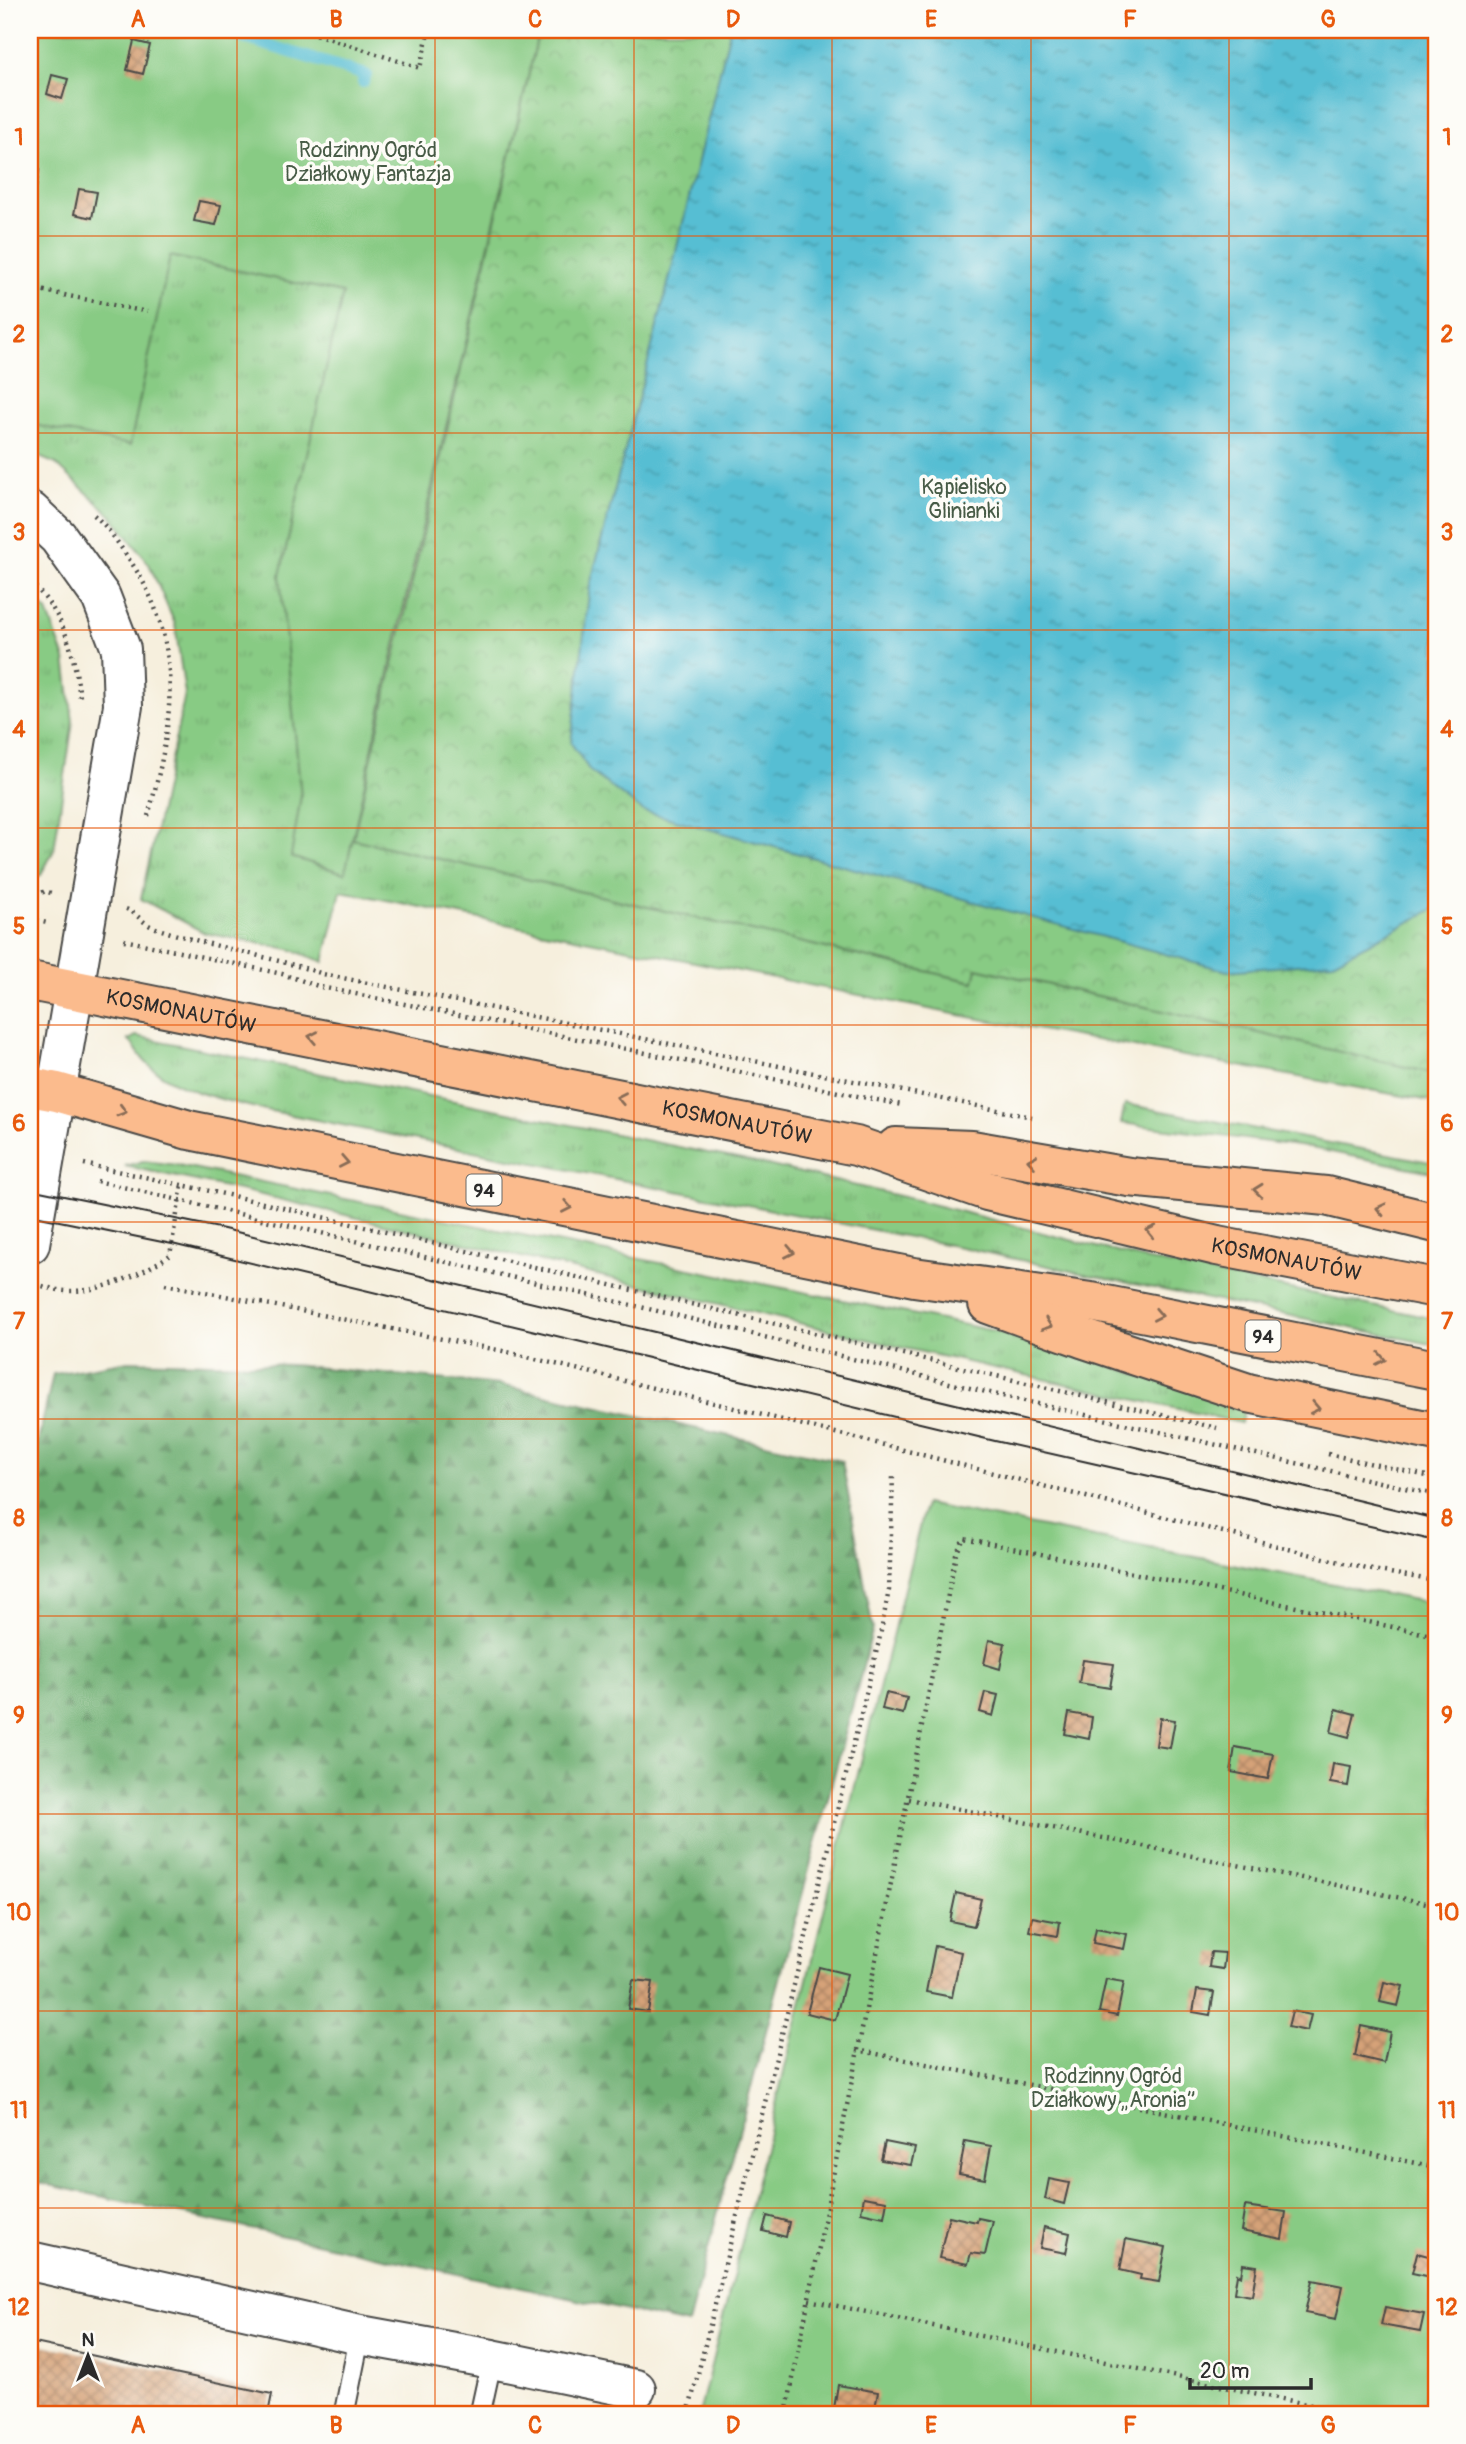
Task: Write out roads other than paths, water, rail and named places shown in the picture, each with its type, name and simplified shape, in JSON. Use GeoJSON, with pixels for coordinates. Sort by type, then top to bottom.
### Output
{"type":"FeatureCollection","features":[{"type":"Feature","properties":{"kind":"main road","name":"KOSMONAUTÓW"},"geometry":{"type":"LineString","coordinates":[[30,981],[856,1146],[987,1191],[1217,1245],[1436,1288]]}},
{"type":"Feature","properties":{"kind":"main road","name":"94"},"geometry":{"type":"LineString","coordinates":[[43,1090],[189,1130],[914,1277],[1091,1302],[1436,1370]]}},
{"type":"Feature","properties":{"kind":"main road"},"geometry":{"type":"LineString","coordinates":[[856,1146],[972,1150],[1129,1177],[1326,1196],[1436,1223]]}},
{"type":"Feature","properties":{"kind":"main road"},"geometry":{"type":"LineString","coordinates":[[914,1277],[1082,1338],[1248,1393],[1436,1432]]}},
{"type":"Feature","properties":{"kind":"street"},"geometry":{"type":"LineString","coordinates":[[30,511],[58,537],[101,597],[121,649],[124,706],[75,990],[43,1090],[30,1244]]}},
{"type":"Feature","properties":{"kind":"street"},"geometry":{"type":"LineString","coordinates":[[30,2261],[360,2335],[636,2389]]}},
{"type":"Feature","properties":{"kind":"lane"},"geometry":{"type":"LineString","coordinates":[[344,2414],[360,2335]]}},
{"type":"Feature","properties":{"kind":"lane"},"geometry":{"type":"LineString","coordinates":[[480,2414],[492,2359]]}},
{"type":"Feature","properties":{"kind":"water","name":"Kąpielisko Glinianki"},"geometry":{"type":"Polygon","coordinates":[[[730,30],[1436,30],[1436,908],[1333,962],[1227,971],[643,811],[590,771],[571,743],[590,585],[730,30]]]}},
{"type":"Feature","properties":{"kind":"waterway"},"geometry":{"type":"LineString","coordinates":[[218,30],[366,75],[363,82]]}},
{"type":"Feature","properties":{"kind":"tram line"},"geometry":{"type":"LineString","coordinates":[[30,1189],[224,1229],[1436,1519]]}},
{"type":"Feature","properties":{"kind":"tram line"},"geometry":{"type":"LineString","coordinates":[[30,1215],[172,1244],[995,1441],[1436,1541]]}},
{"type":"Feature","properties":{"kind":"park label","name":"Rodzinny Ogród Działkowy Fantazja"},"geometry":{"type":"Point","coordinates":[368,162]}},
{"type":"Feature","properties":{"kind":"park label","name":"Rodzinny Ogród Działkowy „Aronia”"},"geometry":{"type":"Point","coordinates":[1113,2088]}}]}
